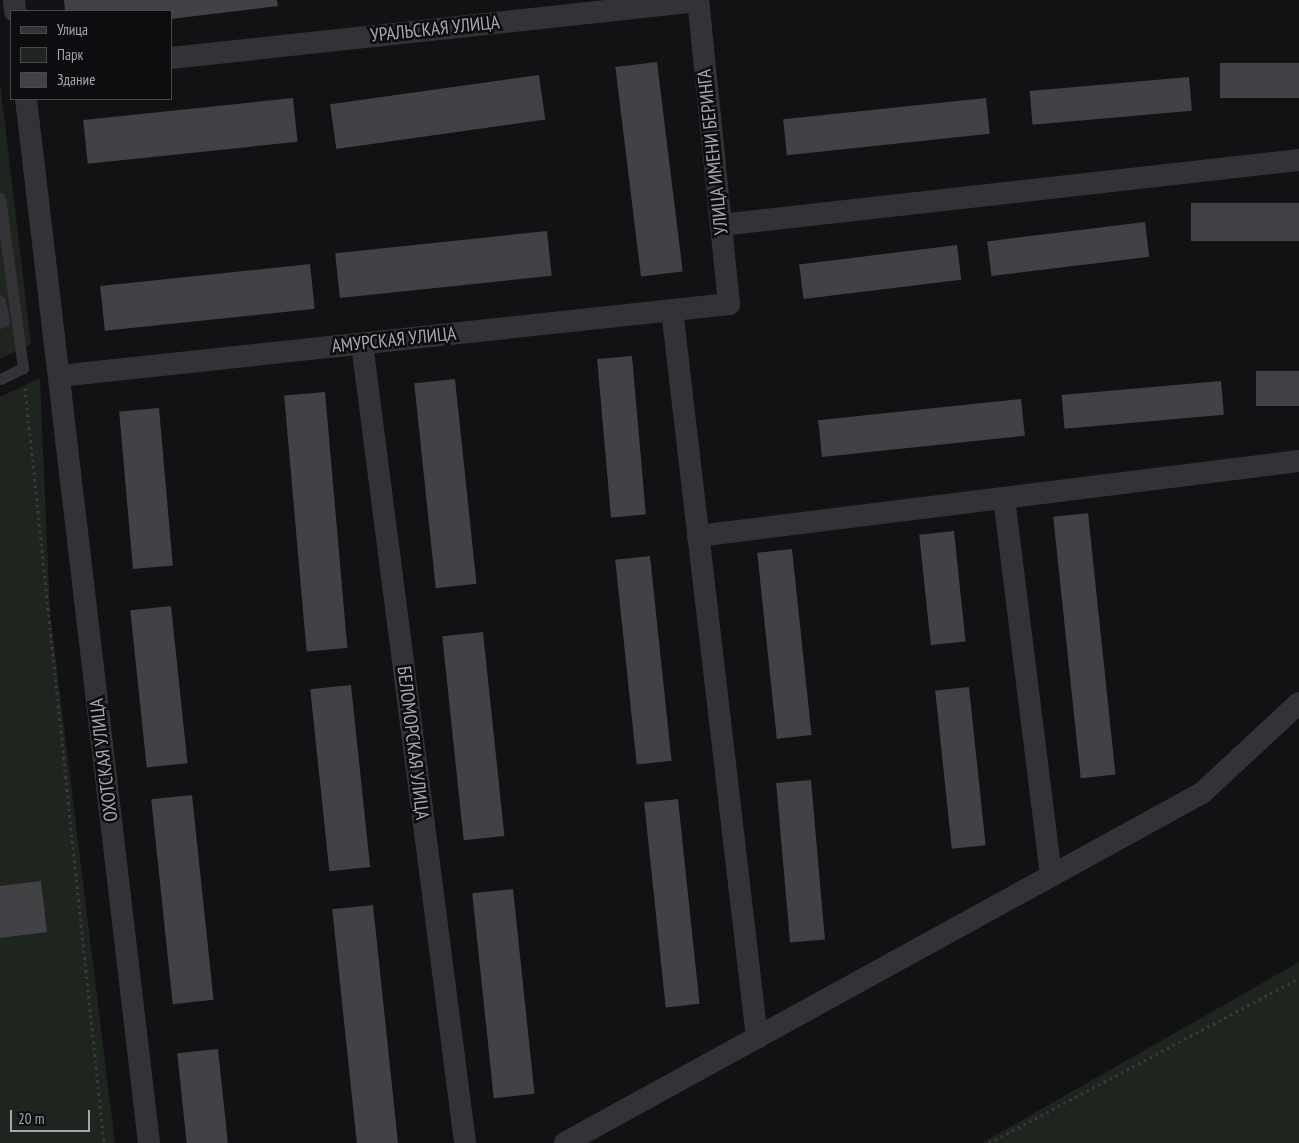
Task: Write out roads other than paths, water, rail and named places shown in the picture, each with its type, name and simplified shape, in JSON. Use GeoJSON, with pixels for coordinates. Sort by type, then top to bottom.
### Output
{"type":"FeatureCollection","features":[{"type":"Feature","properties":{"kind":"street","name":"УРАЛЬСКАЯ УЛИЦА"},"geometry":{"type":"LineString","coordinates":[[172,58],[698,1]]}},
{"type":"Feature","properties":{"kind":"street","name":"УЛИЦА ИМЕНИ БЕРИНГА"},"geometry":{"type":"LineString","coordinates":[[698,1],[729,304]]}},
{"type":"Feature","properties":{"kind":"street","name":"ОХОТСКАЯ УЛИЦА"},"geometry":{"type":"LineString","coordinates":[[26,100],[149,1143]]}},
{"type":"Feature","properties":{"kind":"street"},"geometry":{"type":"LineString","coordinates":[[721,225],[1299,160]]}},
{"type":"Feature","properties":{"kind":"street","name":"АМУРСКАЯ УЛИЦА"},"geometry":{"type":"LineString","coordinates":[[59,376],[729,304]]}},
{"type":"Feature","properties":{"kind":"street"},"geometry":{"type":"LineString","coordinates":[[672,310],[757,1038]]}},
{"type":"Feature","properties":{"kind":"street","name":"БЕЛОМОРСКАЯ УЛИЦА"},"geometry":{"type":"LineString","coordinates":[[362,344],[465,1143]]}},
{"type":"Feature","properties":{"kind":"street"},"geometry":{"type":"LineString","coordinates":[[698,536],[1299,461]]}},
{"type":"Feature","properties":{"kind":"street"},"geometry":{"type":"LineString","coordinates":[[1004,498],[1051,876]]}},
{"type":"Feature","properties":{"kind":"street"},"geometry":{"type":"LineString","coordinates":[[565,1143],[1202,793],[1299,703]]}},
{"type":"Feature","properties":{"kind":"lane"},"geometry":{"type":"LineString","coordinates":[[0,198],[24,368],[0,379]]}},
{"type":"Feature","properties":{"kind":"lane"},"geometry":{"type":"LineString","coordinates":[[0,300],[4,321],[0,323]]}}]}
